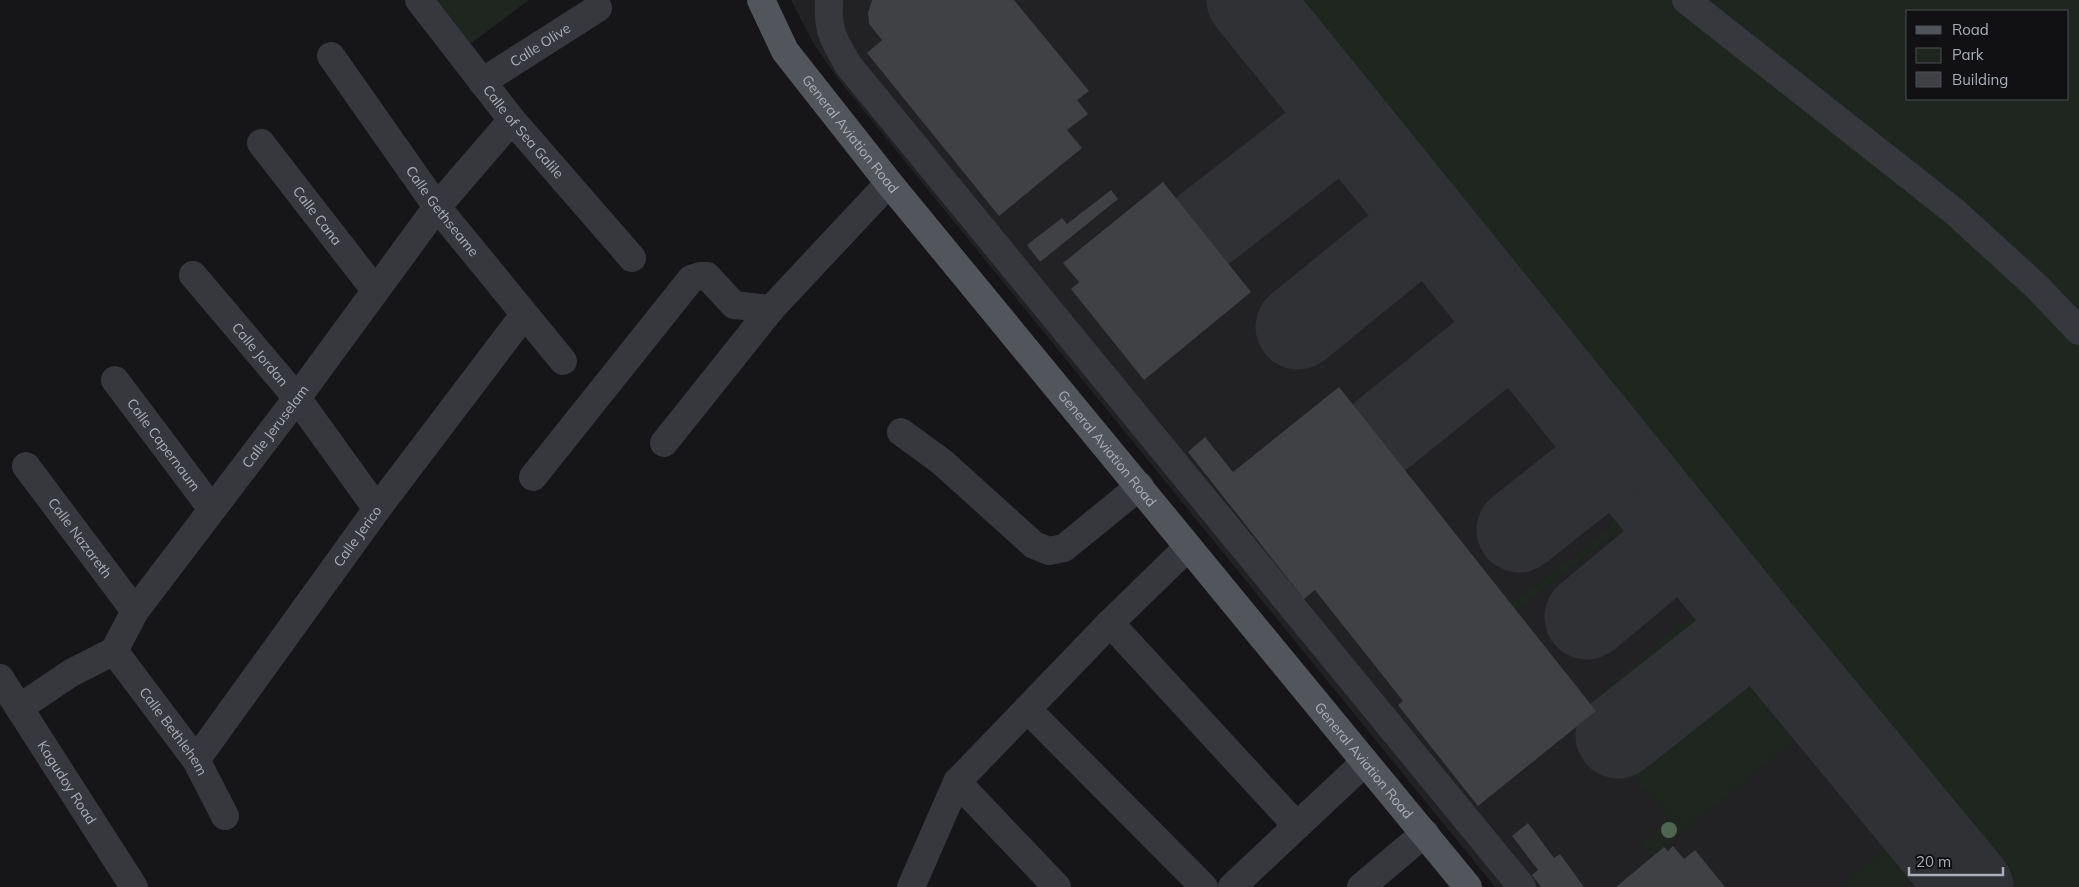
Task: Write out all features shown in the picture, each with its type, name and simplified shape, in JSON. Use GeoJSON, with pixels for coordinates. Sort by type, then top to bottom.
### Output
{"type":"FeatureCollection","features":[{"type":"Feature","properties":{"kind":"main road","name":"General Aviation Road"},"geometry":{"type":"LineString","coordinates":[[761,0],[785,51],[889,183],[1140,486],[1187,548],[1468,887]]}},
{"type":"Feature","properties":{"kind":"street","name":"Calle of Sea Galile"},"geometry":{"type":"LineString","coordinates":[[420,0],[512,120],[632,258]]}},
{"type":"Feature","properties":{"kind":"street"},"geometry":{"type":"LineString","coordinates":[[829,0],[828,22],[835,44],[849,66],[1522,887]]}},
{"type":"Feature","properties":{"kind":"street"},"geometry":{"type":"LineString","coordinates":[[1686,0],[1955,212],[2037,287],[2079,331]]}},
{"type":"Feature","properties":{"kind":"street","name":"Calle Olive"},"geometry":{"type":"LineString","coordinates":[[482,82],[598,8]]}},
{"type":"Feature","properties":{"kind":"street","name":"Calle Gethseame"},"geometry":{"type":"LineString","coordinates":[[331,56],[437,206],[563,361]]}},
{"type":"Feature","properties":{"kind":"street","name":"Calle Jeruselam"},"geometry":{"type":"LineString","coordinates":[[114,651],[135,610],[297,398],[437,206],[512,120]]}},
{"type":"Feature","properties":{"kind":"street","name":"Calle Cana"},"geometry":{"type":"LineString","coordinates":[[261,143],[375,290]]}},
{"type":"Feature","properties":{"kind":"street"},"geometry":{"type":"LineString","coordinates":[[664,443],[771,310],[889,183]]}},
{"type":"Feature","properties":{"kind":"street","name":"Calle Jordan"},"geometry":{"type":"LineString","coordinates":[[193,275],[297,398],[377,509]]}},
{"type":"Feature","properties":{"kind":"street"},"geometry":{"type":"LineString","coordinates":[[533,477],[691,279],[708,276],[734,304],[771,310]]}},
{"type":"Feature","properties":{"kind":"street","name":"Calle Jerico"},"geometry":{"type":"LineString","coordinates":[[196,760],[377,509],[524,315]]}},
{"type":"Feature","properties":{"kind":"street","name":"Calle Capernaum"},"geometry":{"type":"LineString","coordinates":[[116,380],[212,509]]}},
{"type":"Feature","properties":{"kind":"street"},"geometry":{"type":"LineString","coordinates":[[901,432],[942,462],[1034,545],[1049,551],[1064,548],[1140,486]]}},
{"type":"Feature","properties":{"kind":"street","name":"Calle Nazareth"},"geometry":{"type":"LineString","coordinates":[[26,466],[135,610]]}},
{"type":"Feature","properties":{"kind":"street"},"geometry":{"type":"LineString","coordinates":[[911,887],[957,782],[1110,623],[1187,548]]}},
{"type":"Feature","properties":{"kind":"street"},"geometry":{"type":"LineString","coordinates":[[1110,623],[1297,826]]}},
{"type":"Feature","properties":{"kind":"street"},"geometry":{"type":"LineString","coordinates":[[19,708],[71,673],[114,651]]}},
{"type":"Feature","properties":{"kind":"street","name":"Calle Bethlehem"},"geometry":{"type":"LineString","coordinates":[[114,651],[196,760],[225,816]]}},
{"type":"Feature","properties":{"kind":"street","name":"Kagudoy Road"},"geometry":{"type":"LineString","coordinates":[[0,678],[134,887]]}},
{"type":"Feature","properties":{"kind":"street"},"geometry":{"type":"LineString","coordinates":[[1027,709],[1204,887]]}},
{"type":"Feature","properties":{"kind":"street"},"geometry":{"type":"LineString","coordinates":[[1232,887],[1365,762]]}},
{"type":"Feature","properties":{"kind":"street"},"geometry":{"type":"LineString","coordinates":[[957,782],[1057,887]]}},
{"type":"Feature","properties":{"kind":"street"},"geometry":{"type":"LineString","coordinates":[[1361,887],[1425,833]]}},
{"type":"Feature","properties":{"kind":"shaded area"},"geometry":{"type":"Polygon","coordinates":[[[791,0],[2079,0],[2079,887],[1495,887],[838,79],[814,44],[791,0]]]}},
{"type":"Feature","properties":{"kind":"green space"},"geometry":{"type":"Polygon","coordinates":[[[435,0],[529,0],[469,45],[435,0]]]}},
{"type":"Feature","properties":{"kind":"green space"},"geometry":{"type":"Polygon","coordinates":[[[1270,0],[2079,0],[2079,887],[1989,887],[1270,0]]]}},
{"type":"Feature","properties":{"kind":"green space"},"geometry":{"type":"Polygon","coordinates":[[[1625,515],[1631,521],[1516,610],[1511,605],[1625,515]]]}},
{"type":"Feature","properties":{"kind":"green space"},"geometry":{"type":"Polygon","coordinates":[[[1700,609],[1723,635],[1646,698],[1598,696],[1700,609]]]}},
{"type":"Feature","properties":{"kind":"green space"},"geometry":{"type":"Polygon","coordinates":[[[1736,654],[1802,734],[1652,857],[1640,843],[1669,818],[1628,771],[1633,766],[1620,750],[1736,654]]]}},
{"type":"Feature","properties":{"kind":"green space"},"geometry":{"type":"Polygon","coordinates":[[[1891,844],[1915,876],[1903,887],[1840,887],[1891,844]]]}},
{"type":"Feature","properties":{"kind":"building"},"geometry":{"type":"Polygon","coordinates":[[[872,0],[1014,0],[1089,91],[1077,100],[1088,114],[1067,130],[1082,148],[999,216],[867,53],[882,40],[869,24],[868,13],[872,0]]]}},
{"type":"Feature","properties":{"kind":"building"},"geometry":{"type":"Polygon","coordinates":[[[1163,182],[1251,292],[1144,380],[1071,289],[1079,282],[1063,263],[1163,182]]]}},
{"type":"Feature","properties":{"kind":"building"},"geometry":{"type":"Polygon","coordinates":[[[1111,190],[1118,199],[1040,262],[1027,245],[1062,218],[1067,224],[1111,190]]]}},
{"type":"Feature","properties":{"kind":"building"},"geometry":{"type":"Polygon","coordinates":[[[1339,387],[1596,711],[1478,806],[1398,705],[1403,701],[1315,590],[1304,599],[1188,452],[1205,437],[1233,472],[1339,387]]]}},
{"type":"Feature","properties":{"kind":"building"},"geometry":{"type":"Polygon","coordinates":[[[1528,823],[1554,858],[1560,854],[1584,887],[1541,887],[1532,875],[1538,870],[1512,836],[1528,823]]]}},
{"type":"Feature","properties":{"kind":"building"},"geometry":{"type":"Polygon","coordinates":[[[1673,846],[1684,859],[1695,850],[1725,887],[1616,887],[1664,847],[1668,851],[1673,846]]]}},
{"type":"Feature","properties":{"kind":"taxiway"},"geometry":{"type":"LineString","coordinates":[[1249,0],[1756,627],[1971,887]]}},
{"type":"Feature","properties":{"kind":"taxiway"},"geometry":{"type":"LineString","coordinates":[[1206,228],[1345,120]]}},
{"type":"Feature","properties":{"kind":"taxiway"},"geometry":{"type":"LineString","coordinates":[[1298,327],[1427,222]]}},
{"type":"Feature","properties":{"kind":"taxiway"},"geometry":{"type":"LineString","coordinates":[[1383,434],[1513,329]]}},
{"type":"Feature","properties":{"kind":"taxiway"},"geometry":{"type":"LineString","coordinates":[[1519,530],[1615,454]]}},
{"type":"Feature","properties":{"kind":"taxiway"},"geometry":{"type":"LineString","coordinates":[[1587,617],[1683,537]]}},
{"type":"Feature","properties":{"kind":"taxiway"},"geometry":{"type":"LineString","coordinates":[[1618,736],[1756,627]]}}]}
